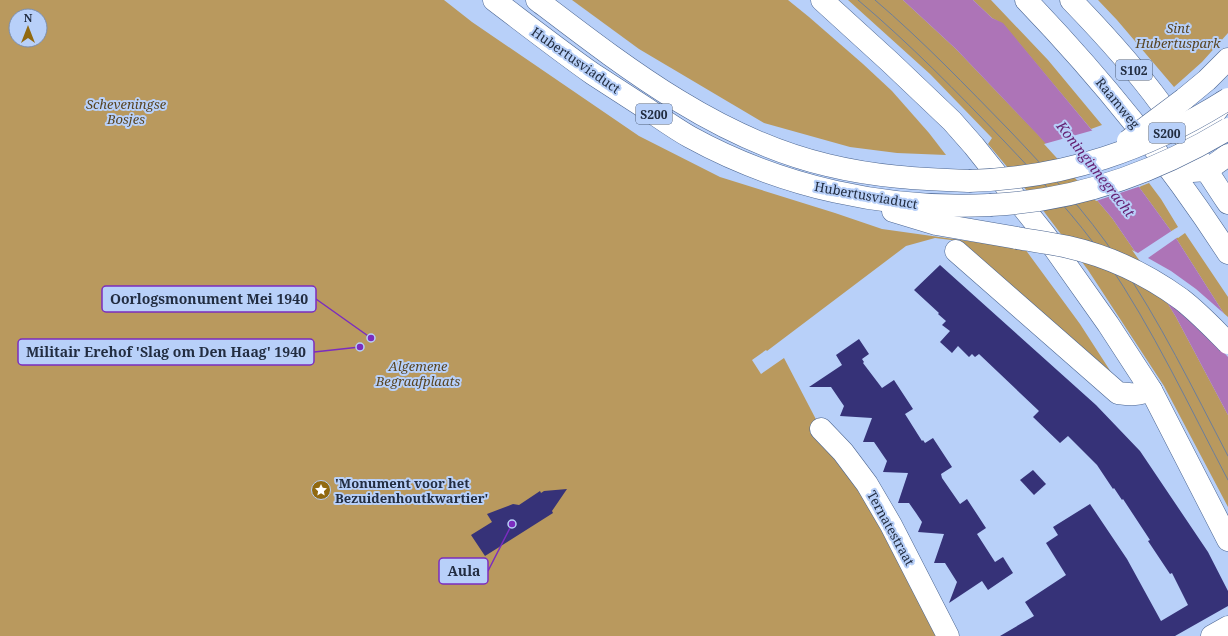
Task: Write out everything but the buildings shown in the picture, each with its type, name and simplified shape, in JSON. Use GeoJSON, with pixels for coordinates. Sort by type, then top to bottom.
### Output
{"type":"FeatureCollection","features":[{"type":"Feature","properties":{"kind":"main road","name":"Hubertusviaduct"},"geometry":{"type":"LineString","coordinates":[[494,0],[594,74],[689,136],[765,171],[833,192],[917,204],[990,205],[1046,199],[1107,185],[1135,176],[1172,160],[1228,129]]}},
{"type":"Feature","properties":{"kind":"main road","name":"Hubertusviaduct"},"geometry":{"type":"LineString","coordinates":[[537,0],[596,45],[667,93],[723,126],[762,143],[814,162],[868,173],[911,178],[969,180],[1020,178],[1068,169],[1125,151],[1171,131],[1204,114],[1228,97]]}},
{"type":"Feature","properties":{"kind":"main road"},"geometry":{"type":"LineString","coordinates":[[822,0],[952,121],[974,146],[1065,262],[1151,390],[1228,540]]}},
{"type":"Feature","properties":{"kind":"main road","name":"Raamweg"},"geometry":{"type":"LineString","coordinates":[[1026,0],[1070,47],[1134,122],[1171,171],[1228,253]]}},
{"type":"Feature","properties":{"kind":"main road","name":"S102"},"geometry":{"type":"LineString","coordinates":[[1071,0],[1121,54],[1160,103],[1228,203]]}},
{"type":"Feature","properties":{"kind":"main road"},"geometry":{"type":"LineString","coordinates":[[1103,159],[1184,99],[1207,80],[1228,58]]}},
{"type":"Feature","properties":{"kind":"main road"},"geometry":{"type":"LineString","coordinates":[[1171,171],[1228,97]]}},
{"type":"Feature","properties":{"kind":"main road"},"geometry":{"type":"LineString","coordinates":[[1171,171],[1207,170],[1228,155]]}},
{"type":"Feature","properties":{"kind":"main road"},"geometry":{"type":"LineString","coordinates":[[833,192],[936,224],[1068,247],[1112,261],[1144,276],[1169,291],[1192,308],[1228,343]]}},
{"type":"Feature","properties":{"kind":"main road"},"geometry":{"type":"LineString","coordinates":[[956,251],[1118,393],[1133,395],[1142,394],[1151,390]]}},
{"type":"Feature","properties":{"kind":"main road","name":"Ternatestraat"},"geometry":{"type":"LineString","coordinates":[[821,429],[843,452],[867,484],[891,525],[948,636]]}},
{"type":"Feature","properties":{"kind":"main road"},"geometry":{"type":"LineString","coordinates":[[1212,636],[1228,627]]}},
{"type":"Feature","properties":{"kind":"green space","name":"Algemene Begraafplaats"},"geometry":{"type":"Polygon","coordinates":[[[0,0],[444,0],[472,22],[639,136],[720,177],[882,229],[1025,249],[1080,324],[1111,372],[959,241],[935,238],[906,246],[767,351],[766,350],[752,360],[761,374],[784,358],[821,429],[948,636],[0,636],[0,0]]]}},
{"type":"Feature","properties":{"kind":"green space"},"geometry":{"type":"Polygon","coordinates":[[[572,0],[788,0],[863,64],[892,91],[946,155],[897,153],[850,147],[764,123],[639,49],[572,0]]]}},
{"type":"Feature","properties":{"kind":"green space"},"geometry":{"type":"Polygon","coordinates":[[[848,0],[903,0],[956,49],[1050,147],[1112,218],[1143,263],[1176,317],[1228,415],[1228,507],[1164,386],[1088,270],[1042,209],[988,144],[992,138],[930,74],[848,0]]]}},
{"type":"Feature","properties":{"kind":"green space"},"geometry":{"type":"Polygon","coordinates":[[[973,0],[991,0],[1048,60],[1102,125],[1091,129],[1003,24],[992,18],[973,0]]]}},
{"type":"Feature","properties":{"kind":"green space","name":"Sint Hubertuspark"},"geometry":{"type":"Polygon","coordinates":[[[1098,0],[1228,0],[1228,33],[1202,62],[1174,87],[1098,0]]]}},
{"type":"Feature","properties":{"kind":"green space"},"geometry":{"type":"Polygon","coordinates":[[[1149,183],[1161,199],[1178,227],[1173,230],[1174,235],[1139,187],[1149,183]]]}},
{"type":"Feature","properties":{"kind":"green space"},"geometry":{"type":"Polygon","coordinates":[[[1185,233],[1228,297],[1228,320],[1174,235],[1178,238],[1185,233]]]}},
{"type":"Feature","properties":{"kind":"water","name":"Koninginnegracht"},"geometry":{"type":"Polygon","coordinates":[[[903,0],[973,0],[992,18],[1003,23],[1139,187],[1174,235],[1228,320],[1228,415],[1176,317],[1143,263],[1112,218],[1037,134],[956,49],[903,0]]]}},
{"type":"Feature","properties":{"kind":"pier"},"geometry":{"type":"Polygon","coordinates":[[[1094,130],[1141,186],[1096,201],[1044,144],[1094,130]]]}},
{"type":"Feature","properties":{"kind":"pier"},"geometry":{"type":"Polygon","coordinates":[[[1173,230],[1178,237],[1148,258],[1171,271],[1196,289],[1228,317],[1228,357],[1142,264],[1132,250],[1138,253],[1173,230]]]}},
{"type":"Feature","properties":{"kind":"tram line"},"geometry":{"type":"LineString","coordinates":[[858,0],[915,51],[951,86],[1031,170],[1094,244],[1123,286],[1155,340],[1228,480]]}},
{"type":"Feature","properties":{"kind":"tram line"},"geometry":{"type":"LineString","coordinates":[[875,0],[927,48],[1010,131],[1093,224],[1148,306],[1228,456]]}},
{"type":"Feature","properties":{"kind":"place","name":"Oorlogsmonument Mei 1940"},"geometry":{"type":"Point","coordinates":[371,338]}},
{"type":"Feature","properties":{"kind":"place","name":"Militair Erehof 'Slag om Den Haag' 1940"},"geometry":{"type":"Point","coordinates":[360,347]}},
{"type":"Feature","properties":{"kind":"place","name":"'Monument voor het Bezuidenhoutkwartier'"},"geometry":{"type":"Point","coordinates":[321,490]}},
{"type":"Feature","properties":{"kind":"place","name":"Aula"},"geometry":{"type":"Point","coordinates":[512,524]}},
{"type":"Feature","properties":{"kind":"park label","name":"Scheveningse Bosjes"},"geometry":{"type":"Point","coordinates":[126,112]}}]}
